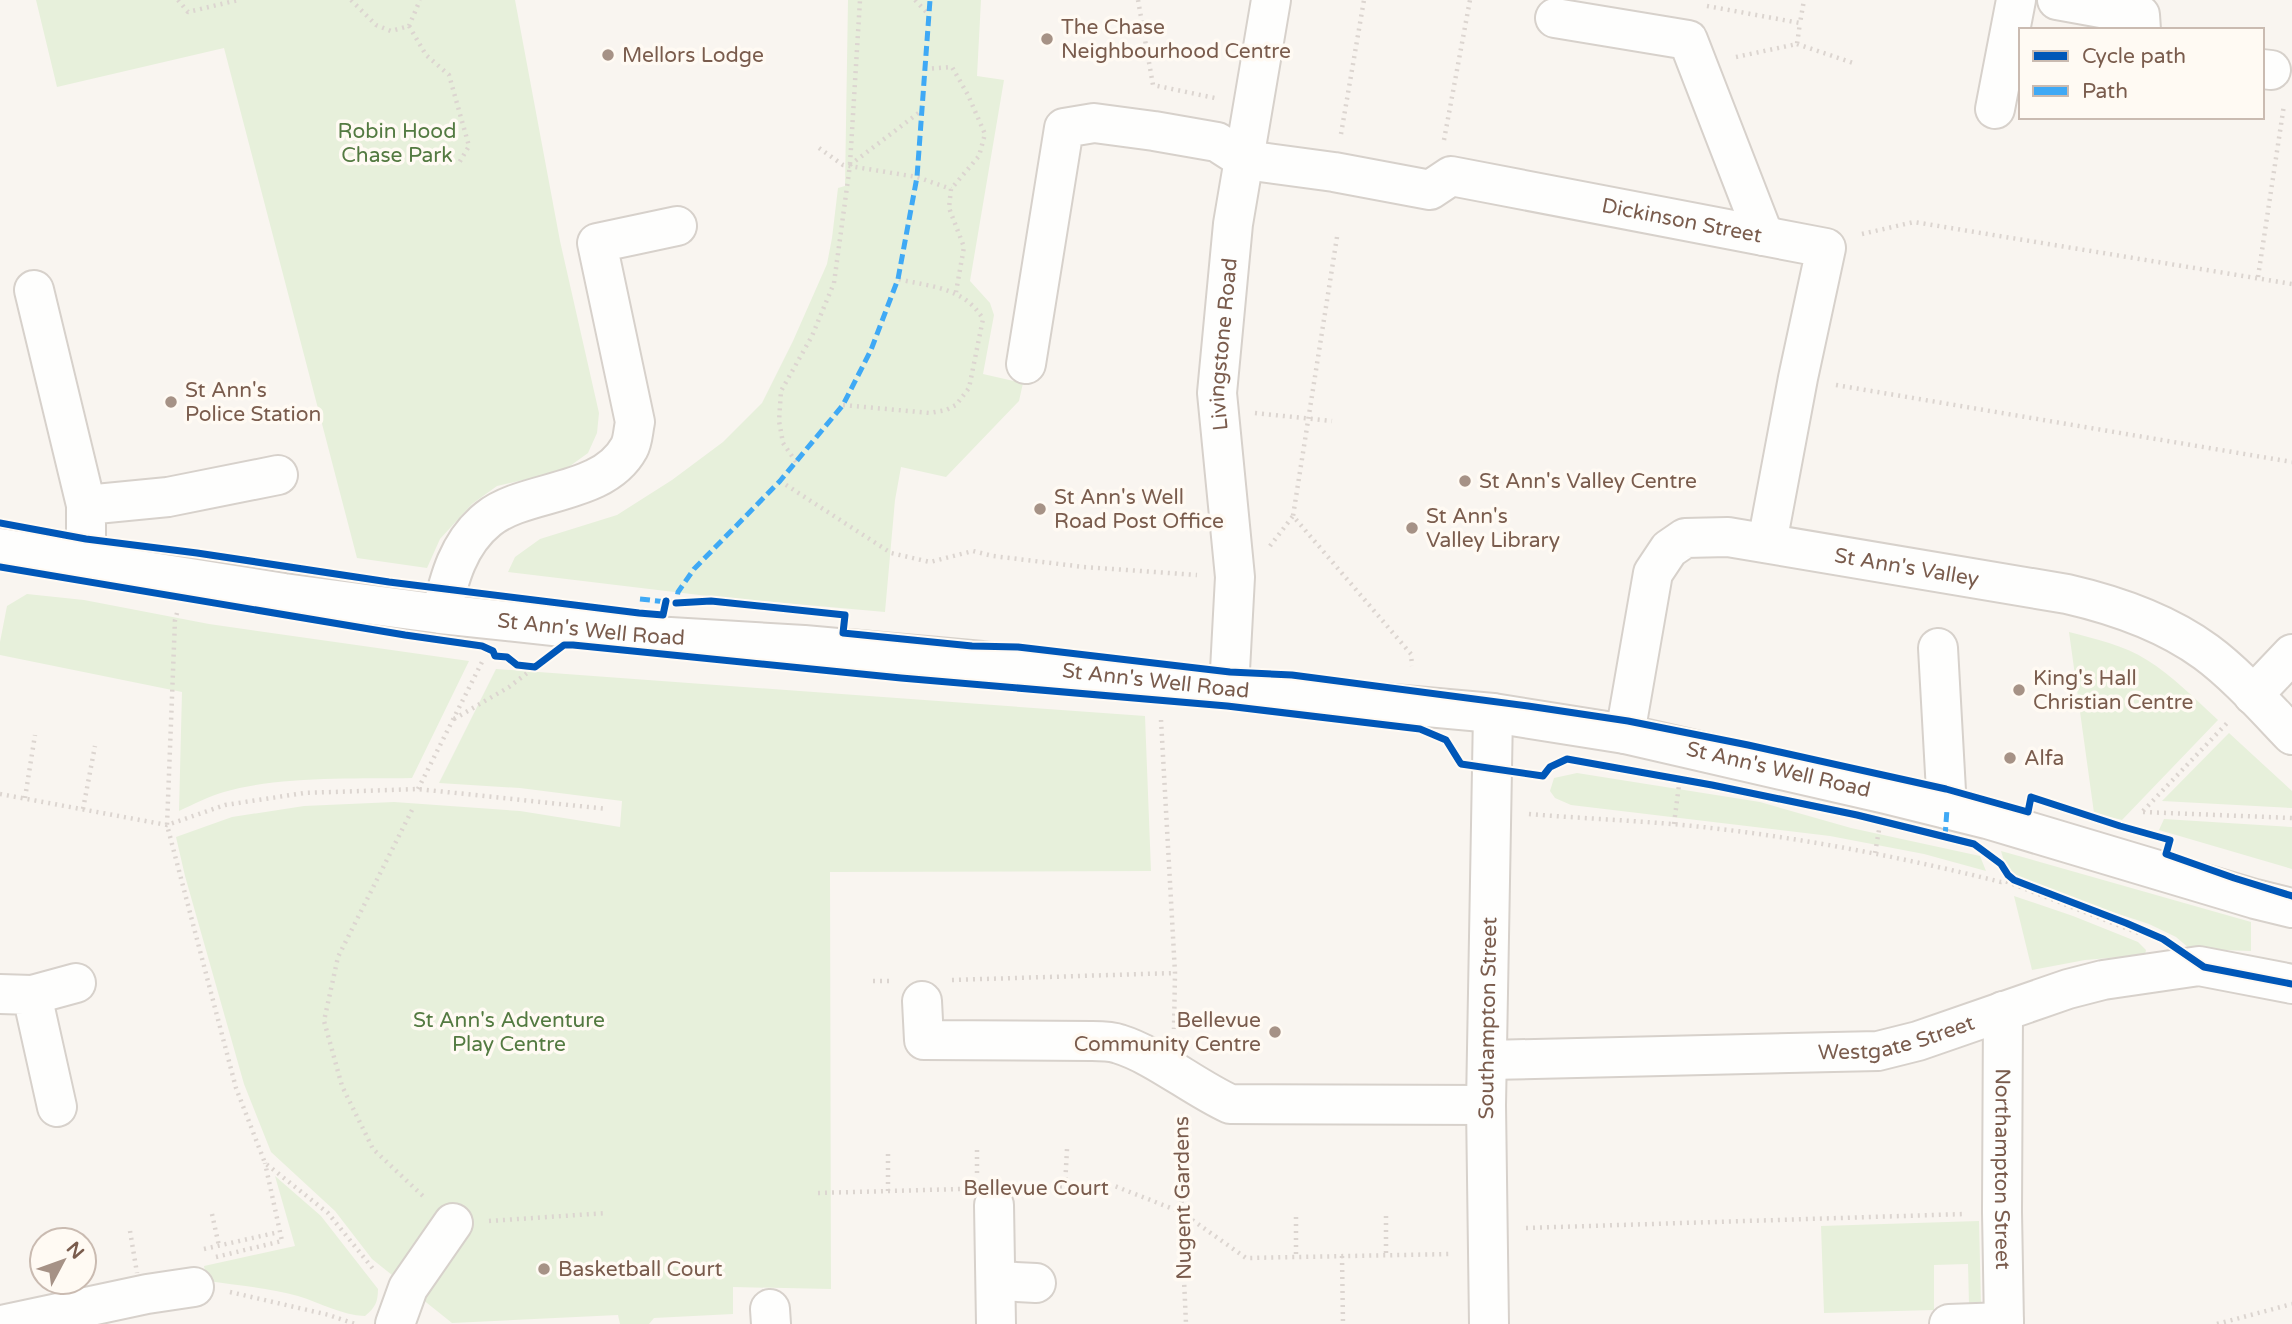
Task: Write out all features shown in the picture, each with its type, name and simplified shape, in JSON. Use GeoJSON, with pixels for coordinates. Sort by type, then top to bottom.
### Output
{"type":"FeatureCollection","features":[{"type":"Feature","properties":{"kind":"street","name":"Livingstone Road"},"geometry":{"type":"LineString","coordinates":[[1229,689],[1236,577],[1217,393],[1233,224],[1271,0]]}},
{"type":"Feature","properties":{"kind":"street"},"geometry":{"type":"LineString","coordinates":[[1995,109],[2016,0]]}},
{"type":"Feature","properties":{"kind":"street"},"geometry":{"type":"LineString","coordinates":[[2057,0],[2140,15],[2141,28]]}},
{"type":"Feature","properties":{"kind":"street"},"geometry":{"type":"LineString","coordinates":[[1555,18],[1688,40],[1764,236]]}},
{"type":"Feature","properties":{"kind":"street"},"geometry":{"type":"LineString","coordinates":[[1026,364],[1064,128],[1094,123],[1216,142],[1245,160]]}},
{"type":"Feature","properties":{"kind":"street","name":"Dickinson Street"},"geometry":{"type":"LineString","coordinates":[[1245,160],[1430,190],[1451,176],[1826,248]]}},
{"type":"Feature","properties":{"kind":"street"},"geometry":{"type":"LineString","coordinates":[[441,614],[461,550],[488,519],[526,501],[566,491],[597,477],[621,461],[631,446],[635,422],[597,243],[677,226]]}},
{"type":"Feature","properties":{"kind":"street"},"geometry":{"type":"LineString","coordinates":[[1767,543],[1826,248]]}},
{"type":"Feature","properties":{"kind":"street"},"geometry":{"type":"LineString","coordinates":[[34,290],[86,505],[86,539],[82,561]]}},
{"type":"Feature","properties":{"kind":"street"},"geometry":{"type":"LineString","coordinates":[[86,505],[168,497],[278,475]]}},
{"type":"Feature","properties":{"kind":"street","name":"St Ann's Valley"},"geometry":{"type":"LineString","coordinates":[[1625,734],[1653,573],[1670,549],[1685,538],[1728,537],[2104,602],[2162,626],[2207,652],[2292,736]]}},
{"type":"Feature","properties":{"kind":"street","name":"St Ann's Well Road"},"geometry":{"type":"LineString","coordinates":[[0,548],[441,614],[636,635],[804,645],[982,661],[1229,689],[1493,713],[1625,734],[1947,809],[2292,908]]}},
{"type":"Feature","properties":{"kind":"street"},"geometry":{"type":"LineString","coordinates":[[1938,648],[1947,809]]}},
{"type":"Feature","properties":{"kind":"street"},"geometry":{"type":"LineString","coordinates":[[2253,695],[2292,654]]}},
{"type":"Feature","properties":{"kind":"street","name":"Southampton Street"},"geometry":{"type":"LineString","coordinates":[[1489,1324],[1486,1105],[1493,713]]}},
{"type":"Feature","properties":{"kind":"street","name":"Westgate Street"},"geometry":{"type":"LineString","coordinates":[[1488,1060],[1878,1051],[1918,1041],[2068,989],[2102,980],[2199,966],[2292,984]]}},
{"type":"Feature","properties":{"kind":"street"},"geometry":{"type":"LineString","coordinates":[[57,1107],[16,994],[76,983]]}},
{"type":"Feature","properties":{"kind":"street"},"geometry":{"type":"LineString","coordinates":[[921,987],[924,1040],[1117,1043],[1133,1049],[1230,1104],[1486,1105]]}},
{"type":"Feature","properties":{"kind":"street","name":"Northampton Street"},"geometry":{"type":"LineString","coordinates":[[2003,1011],[2004,1323]]}},
{"type":"Feature","properties":{"kind":"street"},"geometry":{"type":"LineString","coordinates":[[990,1194],[997,1281],[996,1324]]}},
{"type":"Feature","properties":{"kind":"street"},"geometry":{"type":"LineString","coordinates":[[398,1313],[421,1268],[453,1223]]}},
{"type":"Feature","properties":{"kind":"street"},"geometry":{"type":"LineString","coordinates":[[997,1281],[1036,1283]]}},
{"type":"Feature","properties":{"kind":"street"},"geometry":{"type":"LineString","coordinates":[[6,1324],[194,1287]]}},
{"type":"Feature","properties":{"kind":"street"},"geometry":{"type":"LineString","coordinates":[[1949,1324],[2004,1323]]}},
{"type":"Feature","properties":{"kind":"path"},"geometry":{"type":"LineString","coordinates":[[178,0],[188,12],[238,0]]}},
{"type":"Feature","properties":{"kind":"path"},"geometry":{"type":"LineString","coordinates":[[351,0],[376,25],[391,31],[409,26]]}},
{"type":"Feature","properties":{"kind":"path"},"geometry":{"type":"LineString","coordinates":[[409,26],[420,0]]}},
{"type":"Feature","properties":{"kind":"path"},"geometry":{"type":"LineString","coordinates":[[796,462],[783,443],[779,421],[782,391],[812,336],[834,283],[850,165],[860,0]]}},
{"type":"Feature","properties":{"kind":"path"},"geometry":{"type":"LineString","coordinates":[[915,0],[929,15]]}},
{"type":"Feature","properties":{"kind":"path"},"geometry":{"type":"LineString","coordinates":[[1138,0],[1153,85],[1253,106]]}},
{"type":"Feature","properties":{"kind":"path"},"geometry":{"type":"LineString","coordinates":[[1334,173],[1364,0]]}},
{"type":"Feature","properties":{"kind":"path"},"geometry":{"type":"LineString","coordinates":[[1443,143],[1470,0]]}},
{"type":"Feature","properties":{"kind":"path"},"geometry":{"type":"LineString","coordinates":[[1797,44],[1804,0]]}},
{"type":"Feature","properties":{"kind":"path"},"geometry":{"type":"LineString","coordinates":[[1702,5],[1800,23]]}},
{"type":"Feature","properties":{"kind":"path"},"geometry":{"type":"LineString","coordinates":[[409,26],[426,55],[449,75],[469,146],[459,163]]}},
{"type":"Feature","properties":{"kind":"path"},"geometry":{"type":"LineString","coordinates":[[1698,64],[1797,44],[1856,64]]}},
{"type":"Feature","properties":{"kind":"path"},"geometry":{"type":"LineString","coordinates":[[925,69],[952,67],[985,134],[979,156],[951,189],[950,208],[964,247],[956,292]]}},
{"type":"Feature","properties":{"kind":"path"},"geometry":{"type":"LineString","coordinates":[[2258,277],[2272,80]]}},
{"type":"Feature","properties":{"kind":"path"},"geometry":{"type":"LineString","coordinates":[[850,165],[921,111]]}},
{"type":"Feature","properties":{"kind":"path"},"geometry":{"type":"LineString","coordinates":[[819,148],[836,162],[917,177],[951,189]]}},
{"type":"Feature","properties":{"kind":"path"},"geometry":{"type":"LineString","coordinates":[[1826,248],[1864,233],[1914,222],[2292,284]]}},
{"type":"Feature","properties":{"kind":"path"},"geometry":{"type":"LineString","coordinates":[[1278,537],[1293,516],[1337,237]]}},
{"type":"Feature","properties":{"kind":"path"},"geometry":{"type":"LineString","coordinates":[[843,405],[930,413],[946,410],[963,399],[969,388],[983,319],[976,308],[956,292],[898,279]]}},
{"type":"Feature","properties":{"kind":"path"},"geometry":{"type":"LineString","coordinates":[[1798,378],[2292,462]]}},
{"type":"Feature","properties":{"kind":"path"},"geometry":{"type":"LineString","coordinates":[[1259,413],[1332,421]]}},
{"type":"Feature","properties":{"kind":"path"},"geometry":{"type":"LineString","coordinates":[[780,481],[891,553],[930,562],[972,551],[1084,567],[1236,577]]}},
{"type":"Feature","properties":{"kind":"path"},"geometry":{"type":"LineString","coordinates":[[1293,516],[1411,654],[1416,705]]}},
{"type":"Feature","properties":{"kind":"path"},"geometry":{"type":"LineString","coordinates":[[188,578],[175,620],[167,825],[236,1088],[265,1163],[282,1241],[226,1254]]}},
{"type":"Feature","properties":{"kind":"path"},"geometry":{"type":"LineString","coordinates":[[418,789],[486,654]]}},
{"type":"Feature","properties":{"kind":"path"},"geometry":{"type":"LineString","coordinates":[[526,666],[535,667]]}},
{"type":"Feature","properties":{"kind":"path"},"geometry":{"type":"LineString","coordinates":[[452,720],[509,687],[535,667]]}},
{"type":"Feature","properties":{"kind":"path"},"geometry":{"type":"LineString","coordinates":[[2253,695],[2143,811],[2292,818]]}},
{"type":"Feature","properties":{"kind":"path"},"geometry":{"type":"LineString","coordinates":[[25,798],[35,735]]}},
{"type":"Feature","properties":{"kind":"path"},"geometry":{"type":"LineString","coordinates":[[83,809],[94,746]]}},
{"type":"Feature","properties":{"kind":"path"},"geometry":{"type":"LineString","coordinates":[[1675,778],[1687,780]]}},
{"type":"Feature","properties":{"kind":"path"},"geometry":{"type":"LineString","coordinates":[[1674,824],[1678,788]]}},
{"type":"Feature","properties":{"kind":"path"},"geometry":{"type":"LineString","coordinates":[[0,794],[167,825],[225,805],[304,793],[418,789],[607,809]]}},
{"type":"Feature","properties":{"kind":"path"},"geometry":{"type":"LineString","coordinates":[[412,810],[338,957],[324,1021],[342,1086],[373,1149],[453,1223],[607,1213]]}},
{"type":"Feature","properties":{"kind":"path"},"geometry":{"type":"LineString","coordinates":[[1528,814],[1674,824],[1819,844],[2005,881],[2126,927],[2162,943],[2199,966]]}},
{"type":"Feature","properties":{"kind":"path"},"geometry":{"type":"LineString","coordinates":[[1875,853],[1879,831]]}},
{"type":"Feature","properties":{"kind":"path"},"geometry":{"type":"LineString","coordinates":[[2008,875],[2014,880],[2151,934]]}},
{"type":"Feature","properties":{"kind":"path"},"geometry":{"type":"LineString","coordinates":[[873,981],[921,987],[1175,973]]}},
{"type":"Feature","properties":{"kind":"path"},"geometry":{"type":"LineString","coordinates":[[977,1149],[977,1169]]}},
{"type":"Feature","properties":{"kind":"path"},"geometry":{"type":"LineString","coordinates":[[1065,1186],[1066,1149]]}},
{"type":"Feature","properties":{"kind":"path"},"geometry":{"type":"LineString","coordinates":[[888,1150],[888,1191]]}},
{"type":"Feature","properties":{"kind":"path"},"geometry":{"type":"LineString","coordinates":[[265,1163],[328,1213],[398,1313]]}},
{"type":"Feature","properties":{"kind":"path"},"geometry":{"type":"LineString","coordinates":[[212,1214],[220,1256]]}},
{"type":"Feature","properties":{"kind":"path"},"geometry":{"type":"LineString","coordinates":[[1386,1216],[1386,1255]]}},
{"type":"Feature","properties":{"kind":"path"},"geometry":{"type":"LineString","coordinates":[[1296,1217],[1296,1257]]}},
{"type":"Feature","properties":{"kind":"path"},"geometry":{"type":"LineString","coordinates":[[130,1231],[145,1297]]}},
{"type":"Feature","properties":{"kind":"path"},"geometry":{"type":"LineString","coordinates":[[1342,1256],[1343,1324]]}},
{"type":"Feature","properties":{"kind":"path"},"geometry":{"type":"LineString","coordinates":[[194,1287],[278,1302],[355,1324]]}},
{"type":"Feature","properties":{"kind":"path"},"geometry":{"type":"LineString","coordinates":[[2217,1324],[2292,1304]]}},
{"type":"Feature","properties":{"kind":"green space","name":"Robin Hood Chase Park"},"geometry":{"type":"Polygon","coordinates":[[[36,0],[515,0],[560,241],[599,413],[597,433],[588,453],[563,471],[497,486],[472,504],[440,539],[427,568],[357,558],[224,48],[57,87],[36,0]]]}},
{"type":"Feature","properties":{"kind":"green space"},"geometry":{"type":"Polygon","coordinates":[[[848,0],[981,0],[977,76],[1004,80],[970,281],[990,303],[994,315],[983,374],[1023,383],[1019,401],[946,477],[901,467],[895,500],[885,612],[716,597],[508,572],[515,557],[540,539],[617,515],[672,480],[723,442],[762,403],[827,264],[838,188],[845,186],[848,0]]]}},
{"type":"Feature","properties":{"kind":"green space"},"geometry":{"type":"Polygon","coordinates":[[[27,594],[84,600],[209,624],[469,661],[412,778],[317,779],[268,783],[218,794],[179,811],[182,692],[0,655],[7,606],[27,594]]]}},
{"type":"Feature","properties":{"kind":"green space"},"geometry":{"type":"Polygon","coordinates":[[[2069,632],[2119,646],[2147,660],[2175,680],[2218,720],[2122,820],[2094,813],[2069,632]]]}},
{"type":"Feature","properties":{"kind":"green space","name":"St Ann's Adventure Play Centre"},"geometry":{"type":"Polygon","coordinates":[[[496,669],[1145,716],[1151,871],[830,872],[831,1289],[733,1287],[733,1314],[654,1318],[649,1324],[620,1324],[618,1315],[452,1323],[372,1259],[335,1211],[271,1152],[244,1084],[176,837],[232,817],[304,806],[394,802],[520,811],[620,827],[622,801],[520,788],[439,783],[496,669]]]}},
{"type":"Feature","properties":{"kind":"green space"},"geometry":{"type":"Polygon","coordinates":[[[2229,733],[2292,791],[2292,808],[2162,801],[2229,733]]]}},
{"type":"Feature","properties":{"kind":"green space"},"geometry":{"type":"Polygon","coordinates":[[[1577,773],[1760,802],[1851,828],[1980,856],[1986,871],[1924,854],[1830,836],[1571,805],[1555,798],[1550,791],[1554,778],[1577,773]]]}},
{"type":"Feature","properties":{"kind":"green space"},"geometry":{"type":"Polygon","coordinates":[[[2164,819],[2292,827],[2292,869],[2159,830],[2164,819]]]}},
{"type":"Feature","properties":{"kind":"green space"},"geometry":{"type":"Polygon","coordinates":[[[2001,851],[2251,922],[2251,951],[2190,949],[2176,937],[2149,924],[2009,878],[2001,851]]]}},
{"type":"Feature","properties":{"kind":"green space"},"geometry":{"type":"Polygon","coordinates":[[[2014,896],[2138,942],[2146,950],[2145,955],[2085,960],[2032,970],[2014,896]]]}},
{"type":"Feature","properties":{"kind":"green space"},"geometry":{"type":"Polygon","coordinates":[[[275,1176],[321,1216],[378,1289],[375,1304],[365,1316],[339,1311],[287,1293],[207,1281],[204,1266],[295,1246],[275,1176]]]}},
{"type":"Feature","properties":{"kind":"green space"},"geometry":{"type":"Polygon","coordinates":[[[1979,1221],[1981,1304],[1969,1304],[1968,1264],[1934,1265],[1934,1310],[1824,1313],[1821,1226],[1979,1221]]]}},
{"type":"Feature","properties":{"kind":"marked path"},"geometry":{"type":"LineString","coordinates":[[640,599],[676,603],[678,592],[694,569],[780,481],[843,405],[871,350],[898,279],[917,177],[930,0]]}},
{"type":"Feature","properties":{"kind":"marked path"},"geometry":{"type":"LineString","coordinates":[[1945,837],[1947,809]]}},
{"type":"Feature","properties":{"kind":"cycle path"},"geometry":{"type":"LineString","coordinates":[[0,523],[86,539],[389,582],[639,613],[663,615],[666,601]]}},
{"type":"Feature","properties":{"kind":"cycle path"},"geometry":{"type":"LineString","coordinates":[[0,567],[482,646],[493,651],[495,656],[507,657],[517,665],[535,667],[564,645],[573,645],[901,678],[1227,706],[1420,729],[1446,740],[1461,764],[1543,776],[1550,767],[1567,759],[1857,815],[1974,844],[2001,864],[2014,880],[2163,939],[2204,967],[2292,984]]}},
{"type":"Feature","properties":{"kind":"cycle path"},"geometry":{"type":"LineString","coordinates":[[676,603],[711,601],[845,615],[843,633],[972,646],[1018,647],[1230,672],[1292,675],[1628,721],[1946,789],[2028,812],[2031,797],[2170,840],[2166,854],[2292,896]]}},
{"type":"Feature","properties":{"kind":"place","name":"The Chase Neighbourhood Centre"},"geometry":{"type":"Point","coordinates":[1047,39]}},
{"type":"Feature","properties":{"kind":"place","name":"Mellors Lodge"},"geometry":{"type":"Point","coordinates":[608,55]}},
{"type":"Feature","properties":{"kind":"place","name":"St Ann's Police Station"},"geometry":{"type":"Point","coordinates":[171,402]}},
{"type":"Feature","properties":{"kind":"place","name":"St Ann's Valley Centre"},"geometry":{"type":"Point","coordinates":[1465,481]}},
{"type":"Feature","properties":{"kind":"place","name":"St Ann's Well Road Post Office"},"geometry":{"type":"Point","coordinates":[1040,509]}},
{"type":"Feature","properties":{"kind":"place","name":"St Ann's Valley Library"},"geometry":{"type":"Point","coordinates":[1412,528]}},
{"type":"Feature","properties":{"kind":"place","name":"King's Hall Christian Centre"},"geometry":{"type":"Point","coordinates":[2019,690]}},
{"type":"Feature","properties":{"kind":"place","name":"Alfa"},"geometry":{"type":"Point","coordinates":[2010,758]}},
{"type":"Feature","properties":{"kind":"place","name":"Bellevue Community Centre"},"geometry":{"type":"Point","coordinates":[1275,1032]}},
{"type":"Feature","properties":{"kind":"place","name":"Basketball Court"},"geometry":{"type":"Point","coordinates":[544,1269]}}]}
